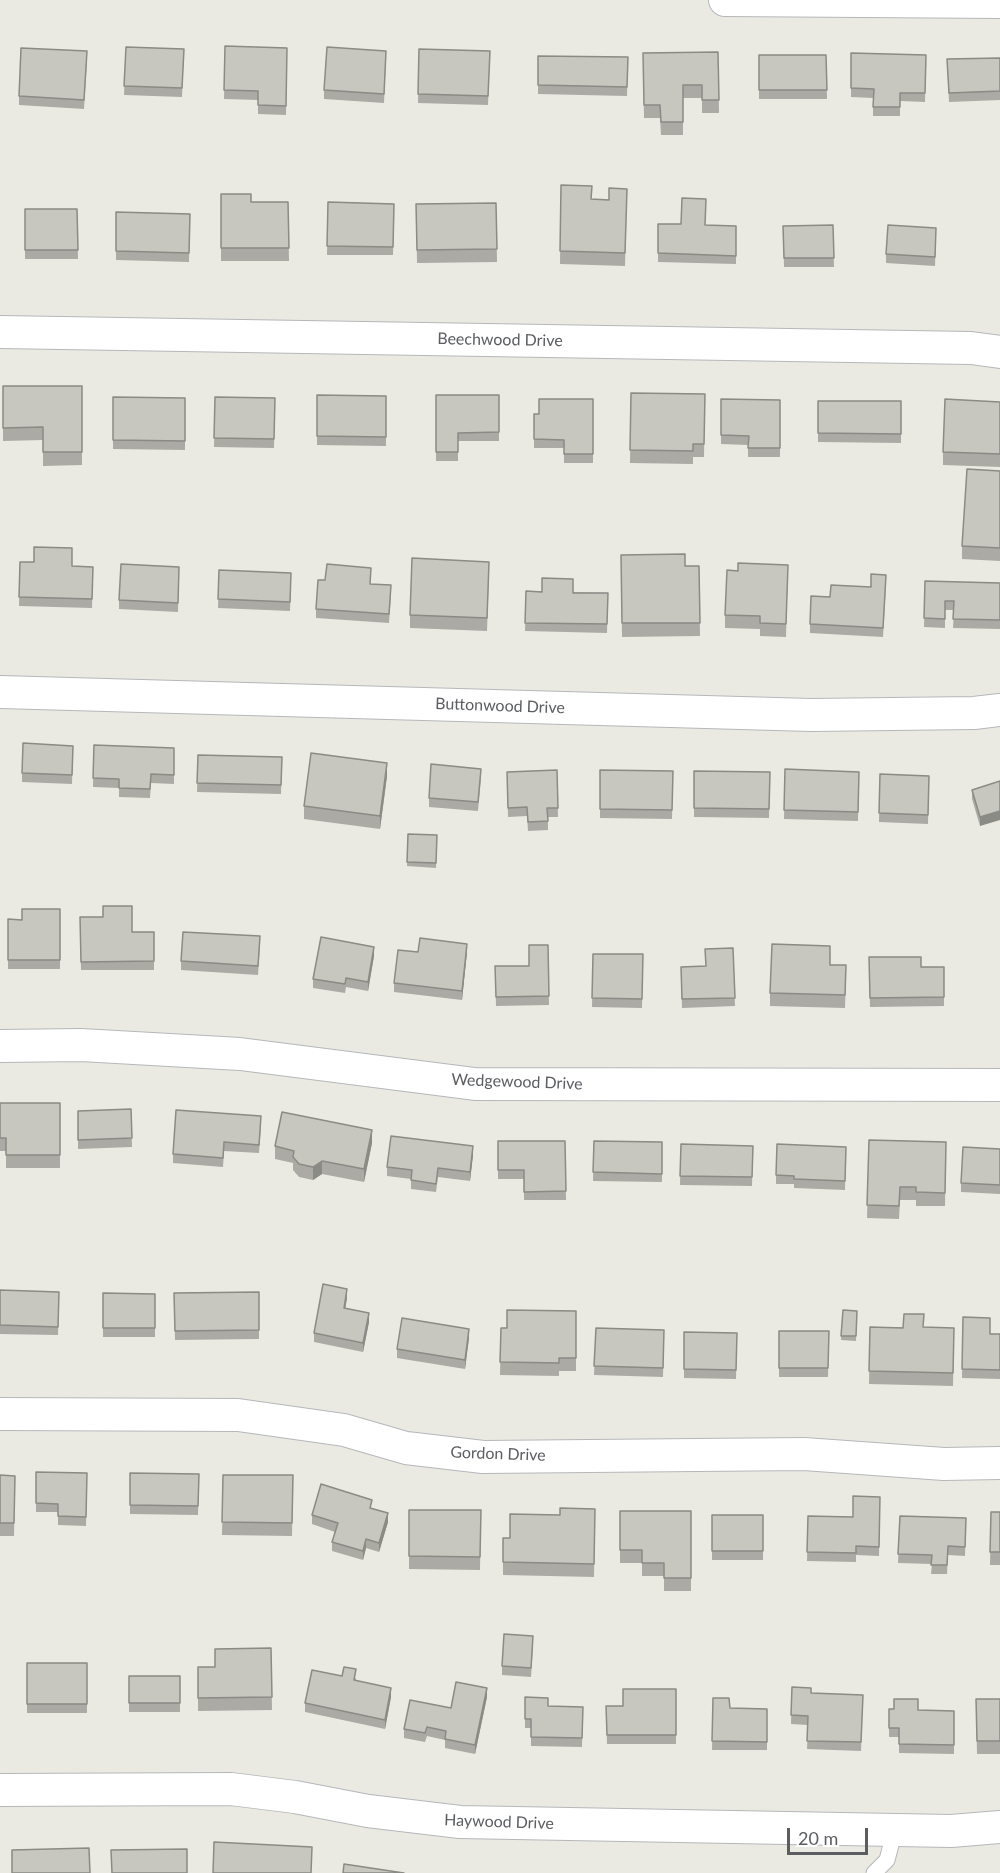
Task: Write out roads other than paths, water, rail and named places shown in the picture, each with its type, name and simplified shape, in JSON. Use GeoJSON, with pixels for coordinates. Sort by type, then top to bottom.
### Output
{"type":"FeatureCollection","features":[{"type":"Feature","properties":{"kind":"street"},"geometry":{"type":"LineString","coordinates":[[726,0],[1000,2]]}},
{"type":"Feature","properties":{"kind":"street","name":"Beechwood Drive"},"geometry":{"type":"LineString","coordinates":[[0,332],[959,348],[1000,352]]}},
{"type":"Feature","properties":{"kind":"street","name":"Buttonwood Drive"},"geometry":{"type":"LineString","coordinates":[[0,692],[811,715],[974,713],[1000,710]]}},
{"type":"Feature","properties":{"kind":"street","name":"Wedgewood Drive"},"geometry":{"type":"LineString","coordinates":[[0,1046],[81,1045],[240,1054],[475,1084],[1000,1085]]}},
{"type":"Feature","properties":{"kind":"street","name":"Gordon Drive"},"geometry":{"type":"LineString","coordinates":[[0,1414],[238,1415],[344,1430],[406,1449],[483,1457],[804,1454],[944,1464],[1000,1463]]}},
{"type":"Feature","properties":{"kind":"street","name":"Haywood Drive"},"geometry":{"type":"LineString","coordinates":[[0,1790],[231,1789],[295,1797],[368,1811],[460,1822],[951,1832],[1000,1827]]}},
{"type":"Feature","properties":{"kind":"lane"},"geometry":{"type":"LineString","coordinates":[[874,1873],[887,1860],[895,1830]]}}]}
